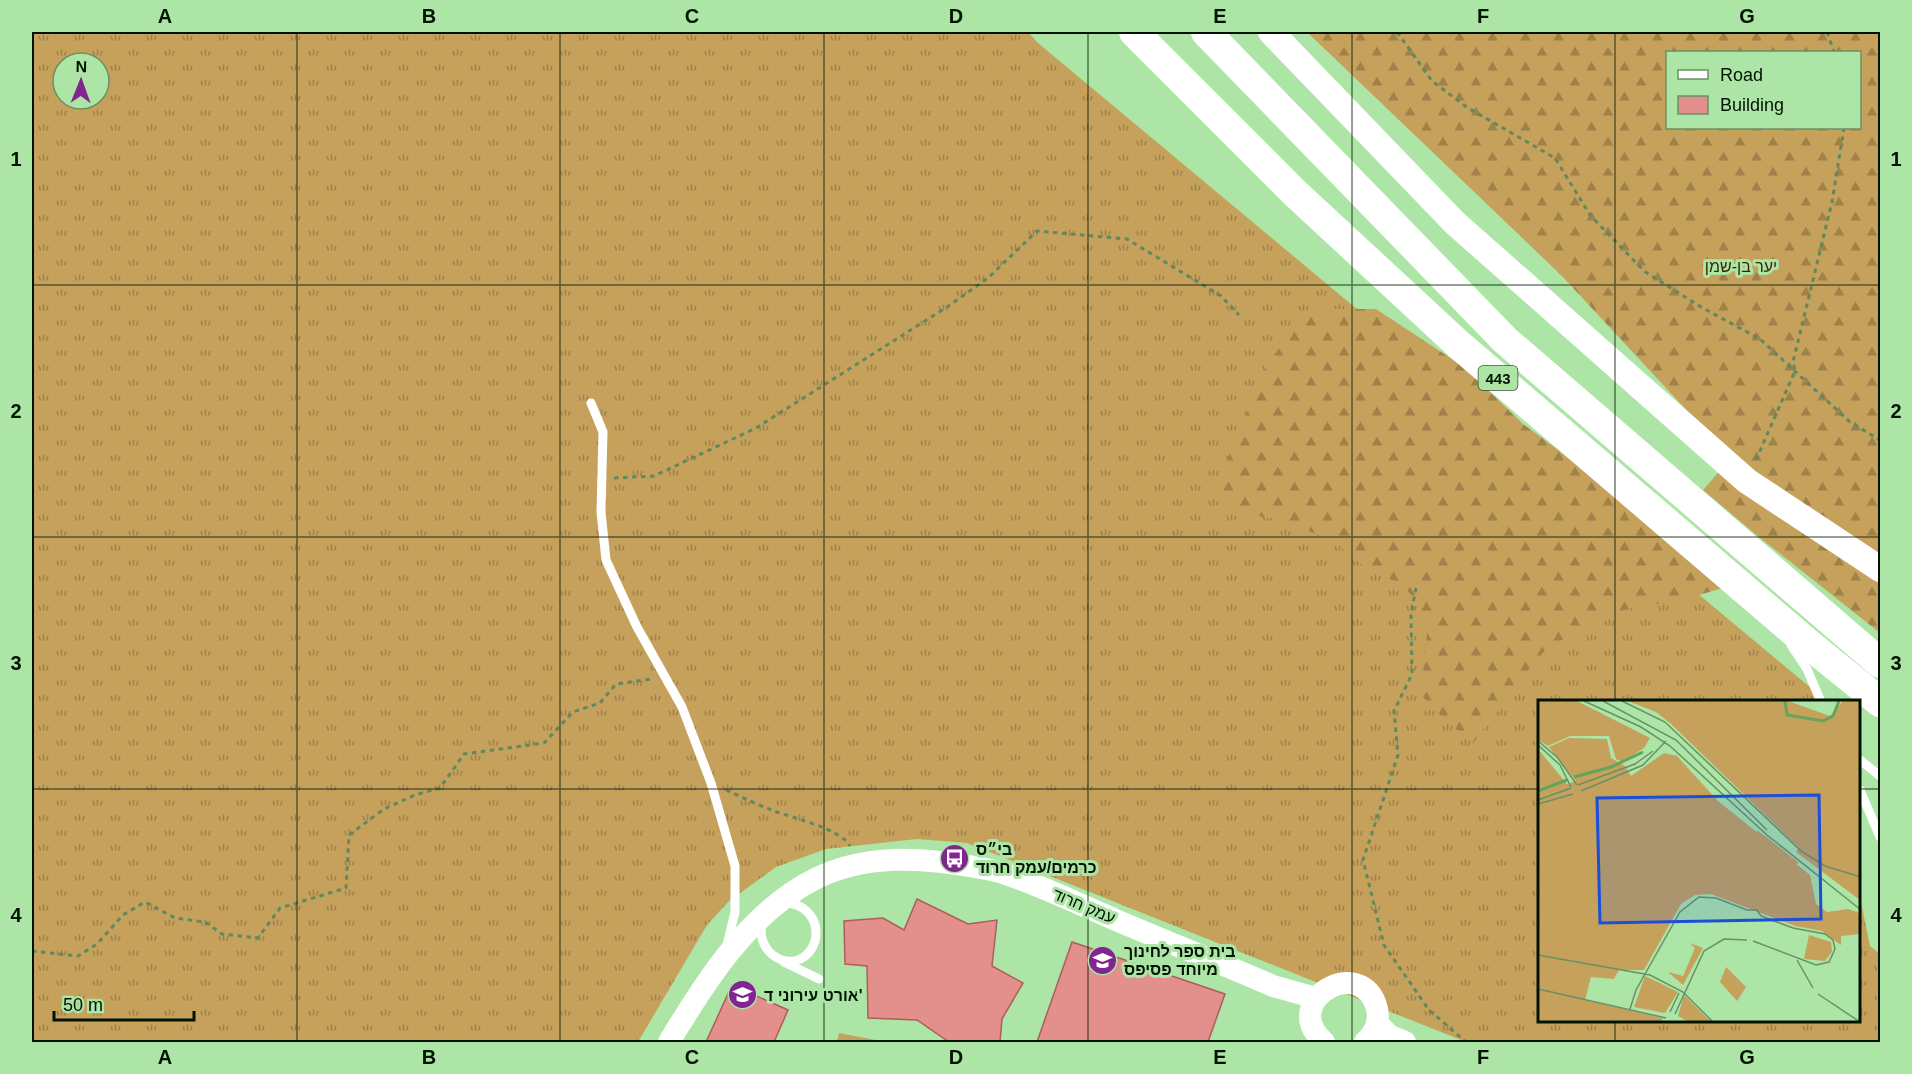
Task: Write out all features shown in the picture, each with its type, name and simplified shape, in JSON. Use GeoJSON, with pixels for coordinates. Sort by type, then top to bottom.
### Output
{"type":"FeatureCollection","features":[{"type":"Feature","properties":{"kind":"highway","name":"443"},"geometry":{"type":"LineString","coordinates":[[1134,32],[1296,194],[1458,344],[1767,608],[1881,702]]}},
{"type":"Feature","properties":{"kind":"highway","name":"443"},"geometry":{"type":"LineString","coordinates":[[1206,32],[1505,340],[1881,663]]}},
{"type":"Feature","properties":{"kind":"main road"},"geometry":{"type":"LineString","coordinates":[[1271,32],[1455,223],[1747,481],[1881,569]]}},
{"type":"Feature","properties":{"kind":"street","name":"עמק חרוד"},"geometry":{"type":"LineString","coordinates":[[669,1042],[698,994],[724,958],[772,909],[814,880],[833,871],[860,863],[894,860],[943,861],[1004,873],[1273,986],[1316,998]]}},
{"type":"Feature","properties":{"kind":"street"},"geometry":{"type":"LineString","coordinates":[[1324,1042],[1314,1032],[1311,1009],[1316,998],[1326,988],[1336,983],[1357,985],[1374,1000],[1378,1011],[1377,1023],[1371,1037],[1365,1042]]}},
{"type":"Feature","properties":{"kind":"street"},"geometry":{"type":"LineString","coordinates":[[1377,1023],[1390,1036],[1405,1042]]}},
{"type":"Feature","properties":{"kind":"lane"},"geometry":{"type":"LineString","coordinates":[[591,403],[603,432],[601,512],[606,560],[637,627],[682,707],[711,783],[735,866],[735,912],[724,958]]}},
{"type":"Feature","properties":{"kind":"lane"},"geometry":{"type":"LineString","coordinates":[[1767,608],[1807,669],[1820,700]]}},
{"type":"Feature","properties":{"kind":"lane"},"geometry":{"type":"LineString","coordinates":[[1861,761],[1881,776]]}},
{"type":"Feature","properties":{"kind":"lane"},"geometry":{"type":"LineString","coordinates":[[1861,792],[1881,837]]}},
{"type":"Feature","properties":{"kind":"lane"},"geometry":{"type":"LineString","coordinates":[[781,960],[794,961],[806,955],[812,949],[816,936],[815,922],[805,909],[791,903],[772,909],[761,926],[763,944],[767,951],[781,960],[819,979]]}},
{"type":"Feature","properties":{"kind":"path"},"geometry":{"type":"LineString","coordinates":[[1397,32],[1432,81],[1468,108],[1555,158],[1590,215],[1644,271],[1701,308],[1760,339],[1850,422],[1881,440]]}},
{"type":"Feature","properties":{"kind":"path"},"geometry":{"type":"LineString","coordinates":[[1827,32],[1834,51]]}},
{"type":"Feature","properties":{"kind":"path"},"geometry":{"type":"LineString","coordinates":[[1747,481],[1795,371],[1793,362],[1832,202],[1844,129]]}},
{"type":"Feature","properties":{"kind":"path"},"geometry":{"type":"LineString","coordinates":[[603,478],[654,476],[756,429],[956,301],[988,278],[1037,231],[1127,239],[1221,296],[1239,315]]}},
{"type":"Feature","properties":{"kind":"path"},"geometry":{"type":"LineString","coordinates":[[1416,588],[1411,615],[1413,674],[1394,711],[1398,755],[1364,860],[1384,945],[1430,1010],[1466,1042]]}},
{"type":"Feature","properties":{"kind":"path"},"geometry":{"type":"LineString","coordinates":[[32,951],[78,956],[97,944],[123,915],[145,902],[175,918],[205,922],[222,934],[258,938],[279,908],[346,888],[349,835],[384,809],[415,795],[440,788],[464,754],[543,743],[573,712],[600,703],[616,684],[665,677]]}},
{"type":"Feature","properties":{"kind":"path"},"geometry":{"type":"LineString","coordinates":[[711,783],[773,811],[808,822],[846,839],[860,863]]}},
{"type":"Feature","properties":{"kind":"green space"},"geometry":{"type":"Polygon","coordinates":[[[32,32],[1028,32],[1038,43],[1817,693],[1819,700],[1538,700],[1538,1023],[1861,1023],[1861,902],[1870,946],[1880,954],[1880,1042],[1466,1042],[967,843],[917,839],[826,849],[776,867],[729,901],[707,925],[638,1042],[32,1042],[32,32]]]}},
{"type":"Feature","properties":{"kind":"green space","name":"יער בן-שמן"},"geometry":{"type":"Polygon","coordinates":[[[1307,32],[1880,32],[1880,633],[1703,490],[1731,458],[1562,276],[1307,32]]]}},
{"type":"Feature","properties":{"kind":"green space"},"geometry":{"type":"Polygon","coordinates":[[[1337,309],[1376,309],[1464,367],[1523,424],[1726,587],[1682,600],[1627,609],[1598,618],[1568,636],[1541,654],[1473,743],[1444,719],[1421,695],[1427,632],[1419,603],[1402,585],[1361,564],[1332,540],[1277,519],[1240,513],[1215,488],[1268,363],[1300,321],[1337,309]]]}},
{"type":"Feature","properties":{"kind":"green space"},"geometry":{"type":"Polygon","coordinates":[[[839,1033],[886,1042],[837,1042],[839,1033]]]}},
{"type":"Feature","properties":{"kind":"building"},"geometry":{"type":"Polygon","coordinates":[[[917,899],[968,924],[997,920],[992,966],[1023,983],[1002,1019],[1000,1042],[949,1042],[917,1020],[868,1018],[867,966],[845,964],[844,921],[883,918],[904,930],[917,899]]]}},
{"type":"Feature","properties":{"kind":"building","name":"בית ספר לחינוך מיוחד פסיפס"},"geometry":{"type":"Polygon","coordinates":[[[1072,942],[1225,994],[1208,1042],[1037,1042],[1072,942]]]}},
{"type":"Feature","properties":{"kind":"building"},"geometry":{"type":"Polygon","coordinates":[[[732,985],[788,1010],[774,1042],[706,1042],[732,985]]]}},
{"type":"Feature","properties":{"kind":"place","name":"בי״ס כרמים/עמק חרוד"},"geometry":{"type":"Point","coordinates":[955,858]}},
{"type":"Feature","properties":{"kind":"place","name":"בית ספר לחינוך מיוחד פסיפס"},"geometry":{"type":"Point","coordinates":[1103,960]}},
{"type":"Feature","properties":{"kind":"place","name":"אורט עירוני ד'"},"geometry":{"type":"Point","coordinates":[743,995]}}]}
